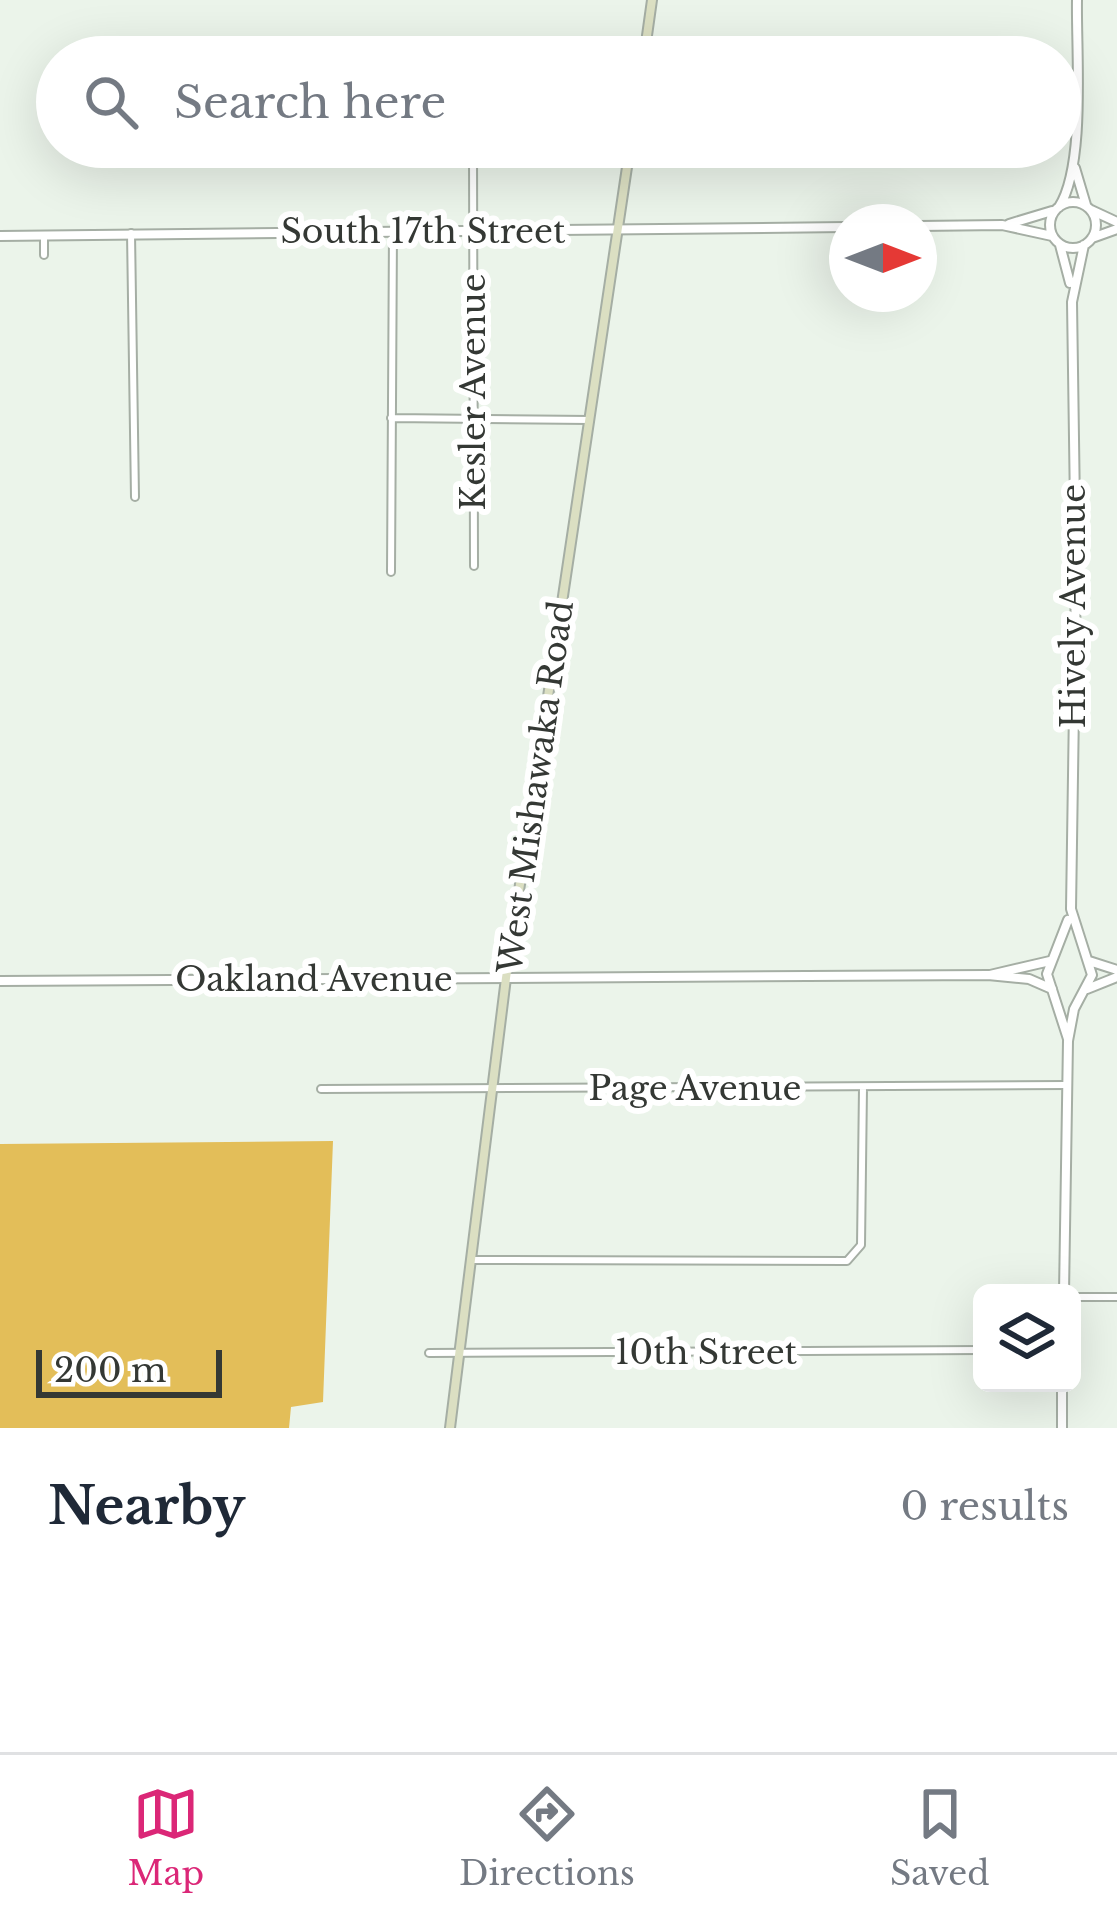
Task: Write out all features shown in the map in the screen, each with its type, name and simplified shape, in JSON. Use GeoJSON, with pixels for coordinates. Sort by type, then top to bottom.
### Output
{"type":"FeatureCollection","features":[{"type":"Feature","properties":{"kind":"main road"},"geometry":{"type":"LineString","coordinates":[[647,36],[652,0]]}},
{"type":"Feature","properties":{"kind":"main road","name":"West Mishawaka Road"},"geometry":{"type":"LineString","coordinates":[[450,1428],[506,978],[627,168]]}},
{"type":"Feature","properties":{"kind":"street"},"geometry":{"type":"LineString","coordinates":[[1076,36],[1077,0]]}},
{"type":"Feature","properties":{"kind":"street","name":"Kesler Avenue"},"geometry":{"type":"LineString","coordinates":[[473,168],[474,566]]}},
{"type":"Feature","properties":{"kind":"street"},"geometry":{"type":"LineString","coordinates":[[1057,240],[1050,222],[1069,185],[1071,168]]}},
{"type":"Feature","properties":{"kind":"street"},"geometry":{"type":"LineString","coordinates":[[1077,168],[1096,223],[1087,242]]}},
{"type":"Feature","properties":{"kind":"street"},"geometry":{"type":"LineString","coordinates":[[1002,225],[1070,202],[1117,225]]}},
{"type":"Feature","properties":{"kind":"street"},"geometry":{"type":"LineString","coordinates":[[937,226],[1002,225],[1057,240],[1087,242],[1117,225]]}},
{"type":"Feature","properties":{"kind":"street","name":"South 17th Street"},"geometry":{"type":"LineString","coordinates":[[0,236],[829,227]]}},
{"type":"Feature","properties":{"kind":"street"},"geometry":{"type":"LineString","coordinates":[[392,572],[393,231]]}},
{"type":"Feature","properties":{"kind":"street"},"geometry":{"type":"LineString","coordinates":[[131,233],[135,497]]}},
{"type":"Feature","properties":{"kind":"street"},"geometry":{"type":"LineString","coordinates":[[44,235],[44,255]]}},
{"type":"Feature","properties":{"kind":"street","name":"Hively Avenue"},"geometry":{"type":"LineString","coordinates":[[1057,240],[1072,302],[1076,575],[1071,909],[1092,975],[1068,1041]]}},
{"type":"Feature","properties":{"kind":"street","name":"Hively Avenue"},"geometry":{"type":"LineString","coordinates":[[1072,302],[1087,242]]}},
{"type":"Feature","properties":{"kind":"street"},"geometry":{"type":"LineString","coordinates":[[391,418],[590,420]]}},
{"type":"Feature","properties":{"kind":"street","name":"Hively Avenue"},"geometry":{"type":"LineString","coordinates":[[1068,1041],[1047,974],[1071,909]]}},
{"type":"Feature","properties":{"kind":"street"},"geometry":{"type":"LineString","coordinates":[[1054,958],[1071,952],[1117,974]]}},
{"type":"Feature","properties":{"kind":"street","name":"Oakland Avenue"},"geometry":{"type":"LineString","coordinates":[[988,975],[1054,958]]}},
{"type":"Feature","properties":{"kind":"street"},"geometry":{"type":"LineString","coordinates":[[1053,990],[1069,997],[1117,974]]}},
{"type":"Feature","properties":{"kind":"street","name":"Oakland Avenue"},"geometry":{"type":"LineString","coordinates":[[0,981],[988,975],[1029,979],[1053,990]]}},
{"type":"Feature","properties":{"kind":"street"},"geometry":{"type":"LineString","coordinates":[[1064,1284],[1068,1041]]}},
{"type":"Feature","properties":{"kind":"street","name":"Page Avenue"},"geometry":{"type":"LineString","coordinates":[[321,1089],[1068,1084]]}},
{"type":"Feature","properties":{"kind":"street"},"geometry":{"type":"LineString","coordinates":[[472,1260],[848,1261],[861,1245],[863,1088]]}},
{"type":"Feature","properties":{"kind":"street"},"geometry":{"type":"LineString","coordinates":[[1081,1297],[1117,1297]]}},
{"type":"Feature","properties":{"kind":"street","name":"10th Street"},"geometry":{"type":"LineString","coordinates":[[429,1352],[973,1350]]}},
{"type":"Feature","properties":{"kind":"street"},"geometry":{"type":"LineString","coordinates":[[1062,1392],[1062,1428]]}},
{"type":"Feature","properties":{"kind":"shaded area"},"geometry":{"type":"Polygon","coordinates":[[[333,1141],[323,1402],[291,1407],[289,1428],[0,1428],[0,1144],[333,1141]]]}}]}
